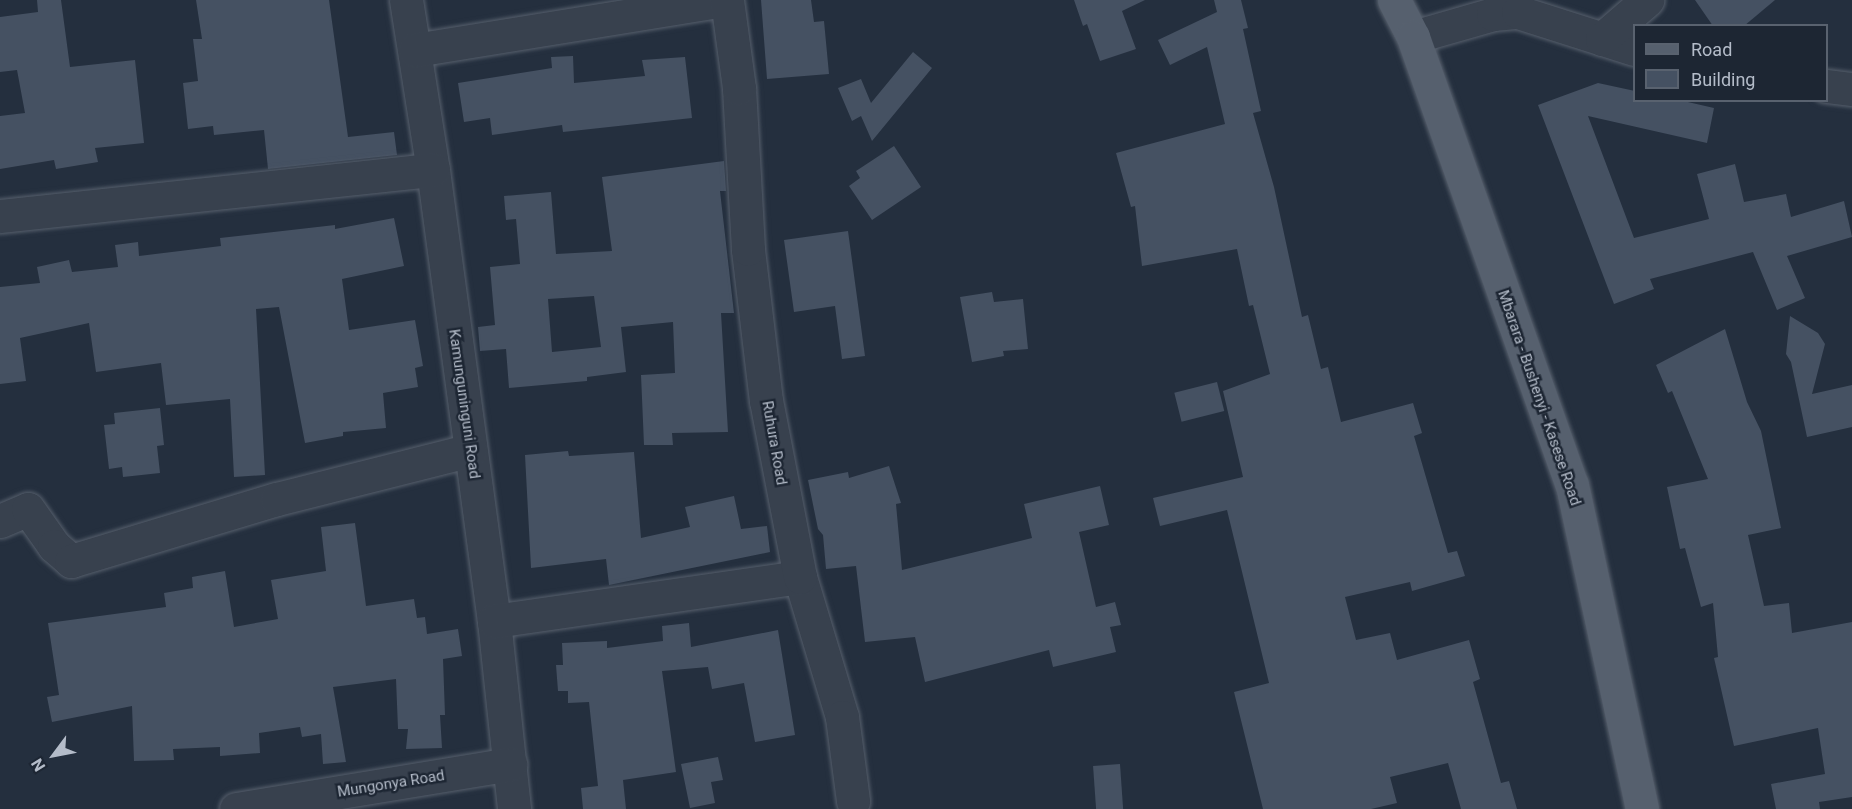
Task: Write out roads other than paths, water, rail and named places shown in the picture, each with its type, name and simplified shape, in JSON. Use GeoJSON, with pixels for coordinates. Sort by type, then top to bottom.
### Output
{"type":"FeatureCollection","features":[{"type":"Feature","properties":{"kind":"main road","name":"Mbarara - Bushenyi - Kasese Road"},"geometry":{"type":"LineString","coordinates":[[1394,0],[1413,37],[1572,485],[1642,809]]}},
{"type":"Feature","properties":{"kind":"street","name":"Kamunguninguni Road"},"geometry":{"type":"LineString","coordinates":[[406,0],[433,170],[494,621],[514,809]]}},
{"type":"Feature","properties":{"kind":"street"},"geometry":{"type":"LineString","coordinates":[[415,50],[726,0]]}},
{"type":"Feature","properties":{"kind":"street","name":"Ruhura Road"},"geometry":{"type":"LineString","coordinates":[[726,0],[739,88],[748,249],[766,401],[800,578],[842,717],[853,801]]}},
{"type":"Feature","properties":{"kind":"street"},"geometry":{"type":"LineString","coordinates":[[1602,39],[1647,0]]}},
{"type":"Feature","properties":{"kind":"street"},"geometry":{"type":"LineString","coordinates":[[1413,37],[1493,14],[1518,12],[1633,49]]}},
{"type":"Feature","properties":{"kind":"street"},"geometry":{"type":"LineString","coordinates":[[1828,86],[1852,89]]}},
{"type":"Feature","properties":{"kind":"street"},"geometry":{"type":"LineString","coordinates":[[0,216],[433,170]]}},
{"type":"Feature","properties":{"kind":"street"},"geometry":{"type":"LineString","coordinates":[[0,521],[28,509],[54,546],[71,561],[277,499],[470,450]]}},
{"type":"Feature","properties":{"kind":"street"},"geometry":{"type":"LineString","coordinates":[[494,621],[800,578]]}},
{"type":"Feature","properties":{"kind":"street","name":"Mungonya Road"},"geometry":{"type":"LineString","coordinates":[[236,809],[510,764]]}}]}
